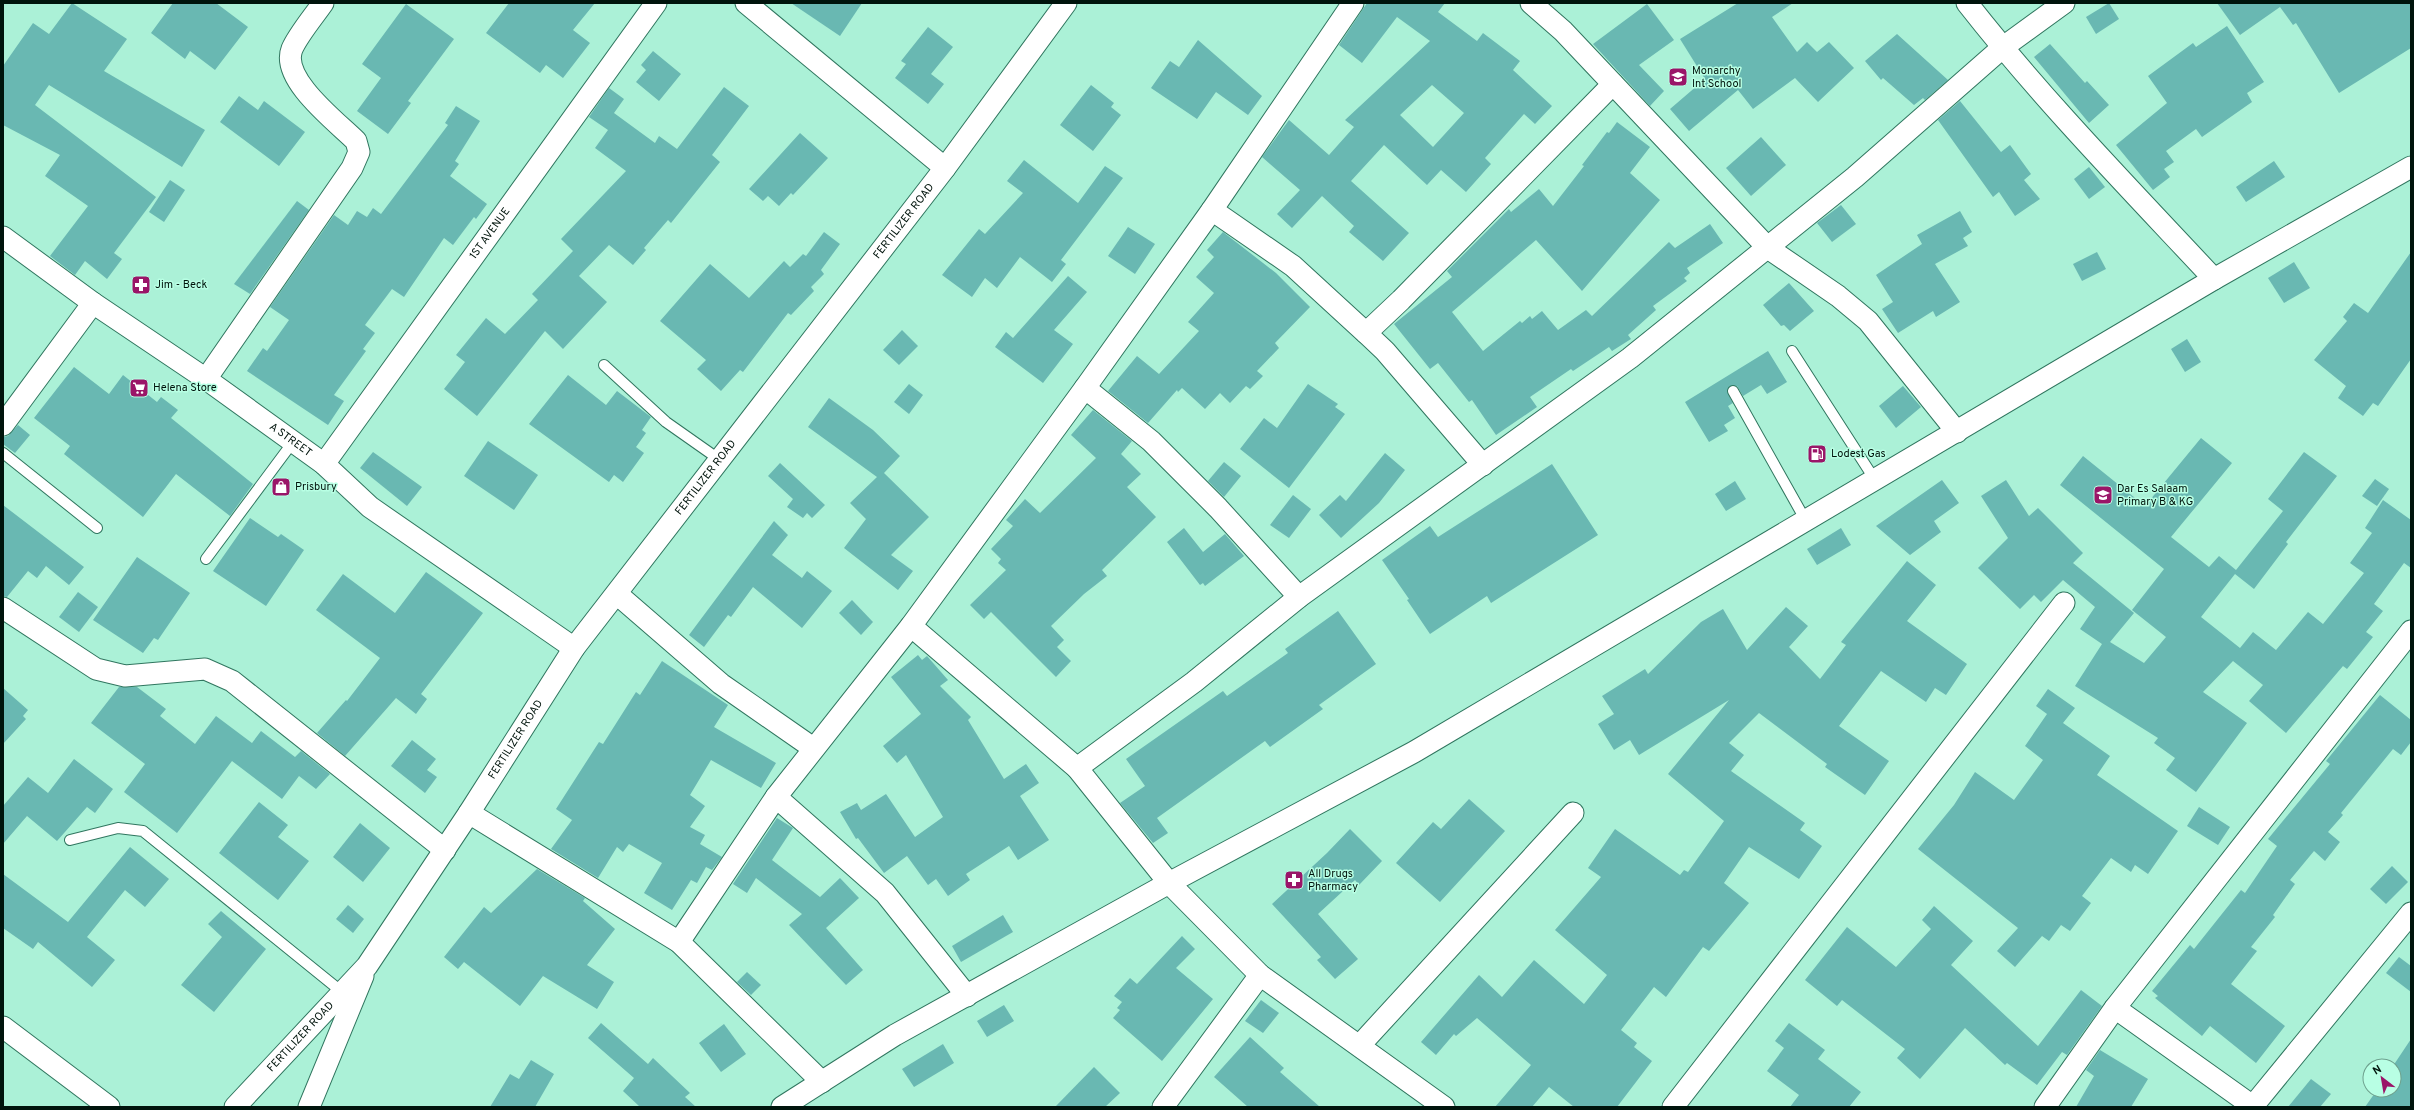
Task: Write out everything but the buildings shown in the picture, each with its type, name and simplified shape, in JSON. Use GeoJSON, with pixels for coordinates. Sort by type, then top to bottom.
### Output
{"type":"FeatureCollection","features":[{"type":"Feature","properties":{"kind":"street"},"geometry":{"type":"LineString","coordinates":[[206,379],[352,168],[359,152],[356,141],[303,88],[293,72],[291,50],[323,3]]}},
{"type":"Feature","properties":{"kind":"street","name":"1ST AVENUE"},"geometry":{"type":"LineString","coordinates":[[324,464],[656,3]]}},
{"type":"Feature","properties":{"kind":"street"},"geometry":{"type":"LineString","coordinates":[[746,3],[945,168]]}},
{"type":"Feature","properties":{"kind":"street","name":"FERTILIZER ROAD"},"geometry":{"type":"LineString","coordinates":[[235,1107],[367,966],[445,850],[574,648],[945,168],[1066,3]]}},
{"type":"Feature","properties":{"kind":"street"},"geometry":{"type":"LineString","coordinates":[[679,942],[776,797],[813,748],[911,626],[1086,388],[1212,210],[1353,3]]}},
{"type":"Feature","properties":{"kind":"street"},"geometry":{"type":"LineString","coordinates":[[1531,3],[1563,32],[1768,248],[1838,296],[1868,321],[1957,432]]}},
{"type":"Feature","properties":{"kind":"street"},"geometry":{"type":"LineString","coordinates":[[1967,3],[2002,48],[2107,165],[2214,279]]}},
{"type":"Feature","properties":{"kind":"street"},"geometry":{"type":"LineString","coordinates":[[1077,768],[1194,682],[1299,597],[1630,358],[1855,177],[2002,48],[2064,3]]}},
{"type":"Feature","properties":{"kind":"street"},"geometry":{"type":"LineString","coordinates":[[1366,333],[1401,300],[1613,84]]}},
{"type":"Feature","properties":{"kind":"street"},"geometry":{"type":"LineString","coordinates":[[782,1107],[895,1035],[1169,883],[1414,752],[2214,279],[2411,167]]}},
{"type":"Feature","properties":{"kind":"street"},"geometry":{"type":"LineString","coordinates":[[1212,210],[1293,266],[1385,350],[1483,465]]}},
{"type":"Feature","properties":{"kind":"street","name":"A STREET"},"geometry":{"type":"LineString","coordinates":[[3,237],[93,303],[206,379],[324,464],[370,507],[574,648]]}},
{"type":"Feature","properties":{"kind":"street"},"geometry":{"type":"LineString","coordinates":[[3,425],[93,303]]}},
{"type":"Feature","properties":{"kind":"street"},"geometry":{"type":"LineString","coordinates":[[1086,388],[1151,441],[1218,508],[1299,597]]}},
{"type":"Feature","properties":{"kind":"street"},"geometry":{"type":"LineString","coordinates":[[617,594],[721,684],[813,748]]}},
{"type":"Feature","properties":{"kind":"street"},"geometry":{"type":"LineString","coordinates":[[1673,1107],[2064,604]]}},
{"type":"Feature","properties":{"kind":"street"},"geometry":{"type":"LineString","coordinates":[[3,608],[96,669],[125,676],[205,669],[232,680],[445,850]]}},
{"type":"Feature","properties":{"kind":"street"},"geometry":{"type":"LineString","coordinates":[[911,626],[1077,768],[1169,883],[1260,975],[1360,1045],[1444,1107]]}},
{"type":"Feature","properties":{"kind":"street"},"geometry":{"type":"LineString","coordinates":[[2045,1107],[2115,1008],[2409,637]]}},
{"type":"Feature","properties":{"kind":"street"},"geometry":{"type":"LineString","coordinates":[[776,797],[884,893],[967,996]]}},
{"type":"Feature","properties":{"kind":"street"},"geometry":{"type":"LineString","coordinates":[[469,813],[679,942],[822,1082]]}},
{"type":"Feature","properties":{"kind":"street"},"geometry":{"type":"LineString","coordinates":[[1360,1045],[1573,813]]}},
{"type":"Feature","properties":{"kind":"street"},"geometry":{"type":"LineString","coordinates":[[2115,1008],[2253,1106],[2411,913]]}},
{"type":"Feature","properties":{"kind":"street","name":"FERTILIZER ROAD"},"geometry":{"type":"LineString","coordinates":[[309,1107],[367,966]]}},
{"type":"Feature","properties":{"kind":"street"},"geometry":{"type":"LineString","coordinates":[[1163,1107],[1260,975]]}},
{"type":"Feature","properties":{"kind":"street"},"geometry":{"type":"LineString","coordinates":[[3,1027],[109,1107]]}},
{"type":"Feature","properties":{"kind":"lane"},"geometry":{"type":"LineString","coordinates":[[1792,351],[1876,480]]}},
{"type":"Feature","properties":{"kind":"lane"},"geometry":{"type":"LineString","coordinates":[[604,364],[666,422],[720,460]]}},
{"type":"Feature","properties":{"kind":"lane"},"geometry":{"type":"LineString","coordinates":[[1733,391],[1806,520]]}},
{"type":"Feature","properties":{"kind":"lane"},"geometry":{"type":"LineString","coordinates":[[206,559],[293,442]]}},
{"type":"Feature","properties":{"kind":"lane"},"geometry":{"type":"LineString","coordinates":[[3,453],[97,528]]}},
{"type":"Feature","properties":{"kind":"lane"},"geometry":{"type":"LineString","coordinates":[[70,840],[118,828],[132,828],[143,831],[342,992]]}},
{"type":"Feature","properties":{"kind":"place","name":"Monarchy Int School"},"geometry":{"type":"Point","coordinates":[1678,77]}},
{"type":"Feature","properties":{"kind":"place","name":"Jim - Beck"},"geometry":{"type":"Point","coordinates":[141,285]}},
{"type":"Feature","properties":{"kind":"place","name":"Helena Store"},"geometry":{"type":"Point","coordinates":[139,388]}},
{"type":"Feature","properties":{"kind":"place","name":"Lodest Gas"},"geometry":{"type":"Point","coordinates":[1817,454]}},
{"type":"Feature","properties":{"kind":"place","name":"Prisbury"},"geometry":{"type":"Point","coordinates":[281,487]}},
{"type":"Feature","properties":{"kind":"place","name":"Dar Es Salaam Primary B & KG"},"geometry":{"type":"Point","coordinates":[2103,495]}},
{"type":"Feature","properties":{"kind":"place","name":"All Drugs Pharmacy"},"geometry":{"type":"Point","coordinates":[1294,880]}}]}
